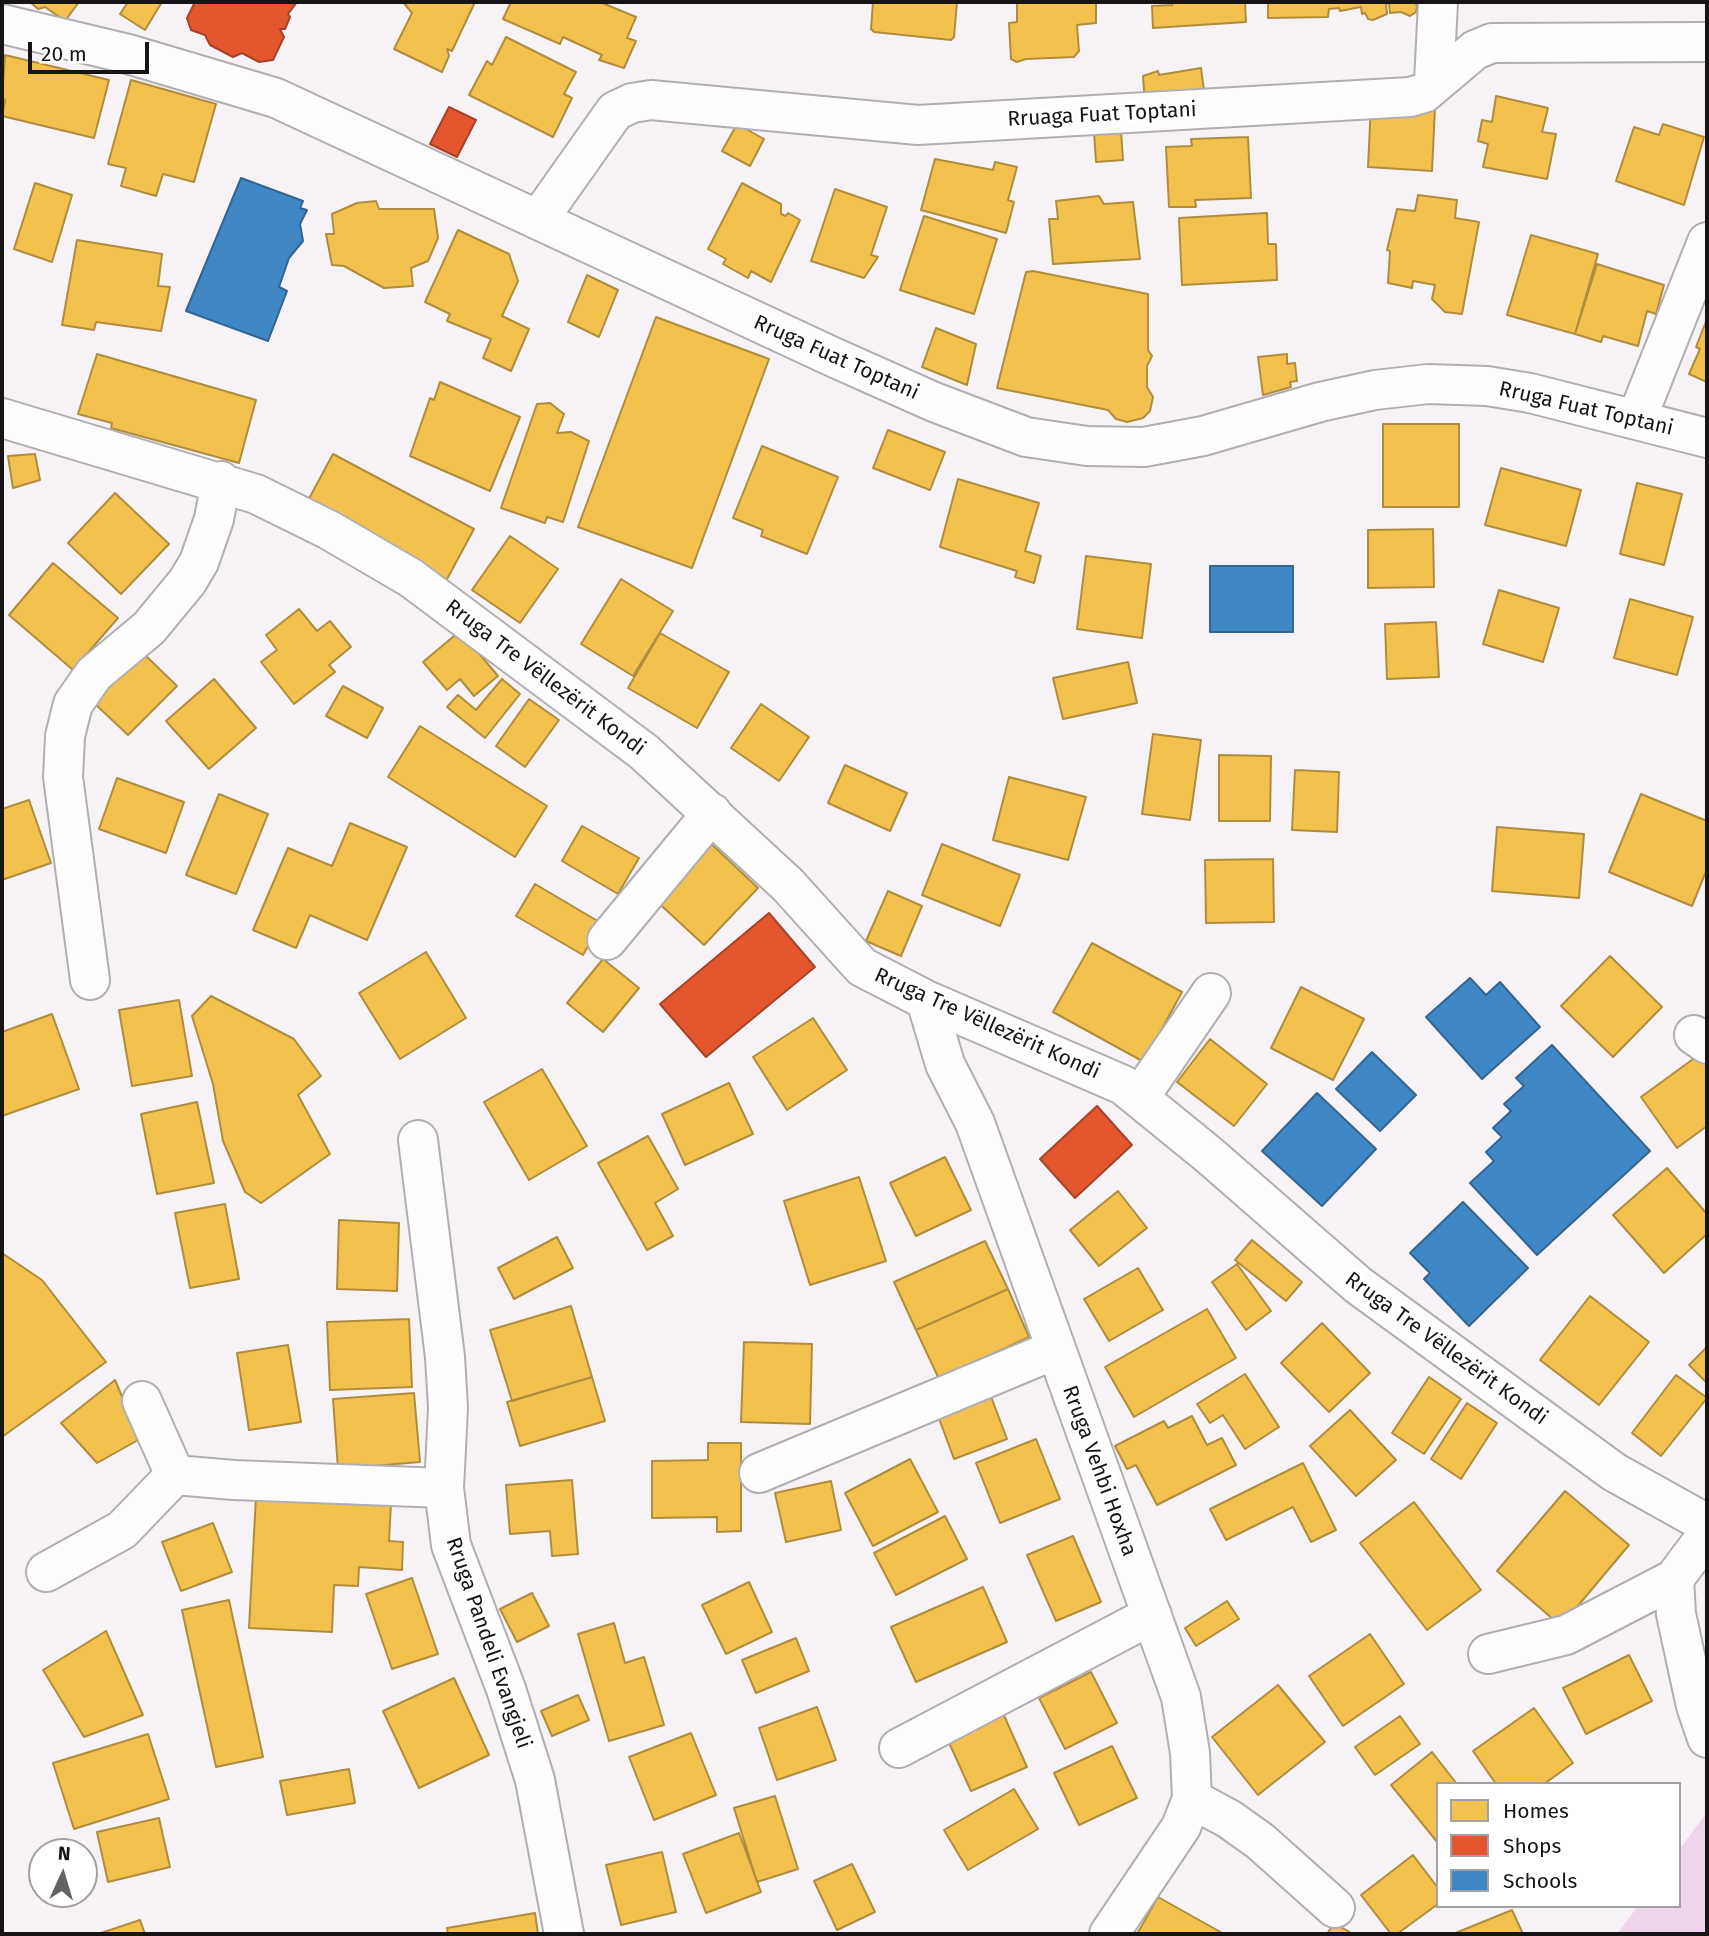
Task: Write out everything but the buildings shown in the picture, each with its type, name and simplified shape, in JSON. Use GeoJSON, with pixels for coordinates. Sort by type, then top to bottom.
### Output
{"type":"FeatureCollection","features":[{"type":"Feature","properties":{"kind":"street"},"geometry":{"type":"LineString","coordinates":[[1434,82],[1438,2]]}},
{"type":"Feature","properties":{"kind":"street","name":"Rruga Fuat Toptani"},"geometry":{"type":"LineString","coordinates":[[2,24],[128,54],[276,98],[882,379],[1026,437],[1087,446],[1144,447],[1203,436],[1320,402],[1375,390],[1428,384],[1488,386],[1637,418],[1707,438]]}},
{"type":"Feature","properties":{"kind":"street","name":"Rruaga Fuat Toptani"},"geometry":{"type":"LineString","coordinates":[[538,220],[615,111],[632,103],[651,100],[918,125],[1410,97],[1424,93],[1475,50],[1492,43],[1707,42]]}},
{"type":"Feature","properties":{"kind":"street"},"geometry":{"type":"LineString","coordinates":[[1637,418],[1707,242]]}},
{"type":"Feature","properties":{"kind":"street","name":"Rruga Tre Vëllezërit Kondi"},"geometry":{"type":"LineString","coordinates":[[2,418],[220,481],[293,511],[411,578],[644,752],[788,885],[862,967],[926,1000],[1123,1084],[1209,1154],[1358,1286],[1614,1472],[1707,1524]]}},
{"type":"Feature","properties":{"kind":"street"},"geometry":{"type":"LineString","coordinates":[[90,980],[63,777],[65,736],[73,704],[94,674],[149,628],[187,582],[199,562],[214,519],[220,481]]}},
{"type":"Feature","properties":{"kind":"street"},"geometry":{"type":"LineString","coordinates":[[607,940],[712,813]]}},
{"type":"Feature","properties":{"kind":"street"},"geometry":{"type":"LineString","coordinates":[[1139,1098],[1212,993]]}},
{"type":"Feature","properties":{"kind":"street","name":"Rruga Vehbi Hoxha"},"geometry":{"type":"LineString","coordinates":[[926,1000],[944,1064],[975,1123],[1054,1350],[1181,1698],[1190,1753],[1192,1798],[1181,1827],[1109,1934]]}},
{"type":"Feature","properties":{"kind":"street","name":"Rruga Pandeli Evangjeli"},"geometry":{"type":"LineString","coordinates":[[418,1140],[445,1357],[448,1408],[444,1488],[451,1545],[506,1689],[536,1780],[564,1934]]}},
{"type":"Feature","properties":{"kind":"street"},"geometry":{"type":"LineString","coordinates":[[760,1473],[1054,1350]]}},
{"type":"Feature","properties":{"kind":"street"},"geometry":{"type":"LineString","coordinates":[[142,1401],[175,1475]]}},
{"type":"Feature","properties":{"kind":"street"},"geometry":{"type":"LineString","coordinates":[[175,1475],[234,1480],[444,1488]]}},
{"type":"Feature","properties":{"kind":"street"},"geometry":{"type":"LineString","coordinates":[[46,1572],[122,1530],[175,1475]]}},
{"type":"Feature","properties":{"kind":"street"},"geometry":{"type":"LineString","coordinates":[[1488,1654],[1566,1635],[1674,1579],[1707,1535]]}},
{"type":"Feature","properties":{"kind":"street"},"geometry":{"type":"LineString","coordinates":[[1674,1579],[1676,1614],[1696,1706],[1707,1738]]}},
{"type":"Feature","properties":{"kind":"street"},"geometry":{"type":"LineString","coordinates":[[899,1748],[1152,1615]]}},
{"type":"Feature","properties":{"kind":"street"},"geometry":{"type":"LineString","coordinates":[[1192,1798],[1260,1841],[1335,1908]]}},
{"type":"Feature","properties":{"kind":"shaded area"},"geometry":{"type":"Polygon","coordinates":[[[1707,1812],[1707,1934],[1617,1934],[1636,1908],[1681,1908],[1681,1847],[1707,1812]]]}}]}
